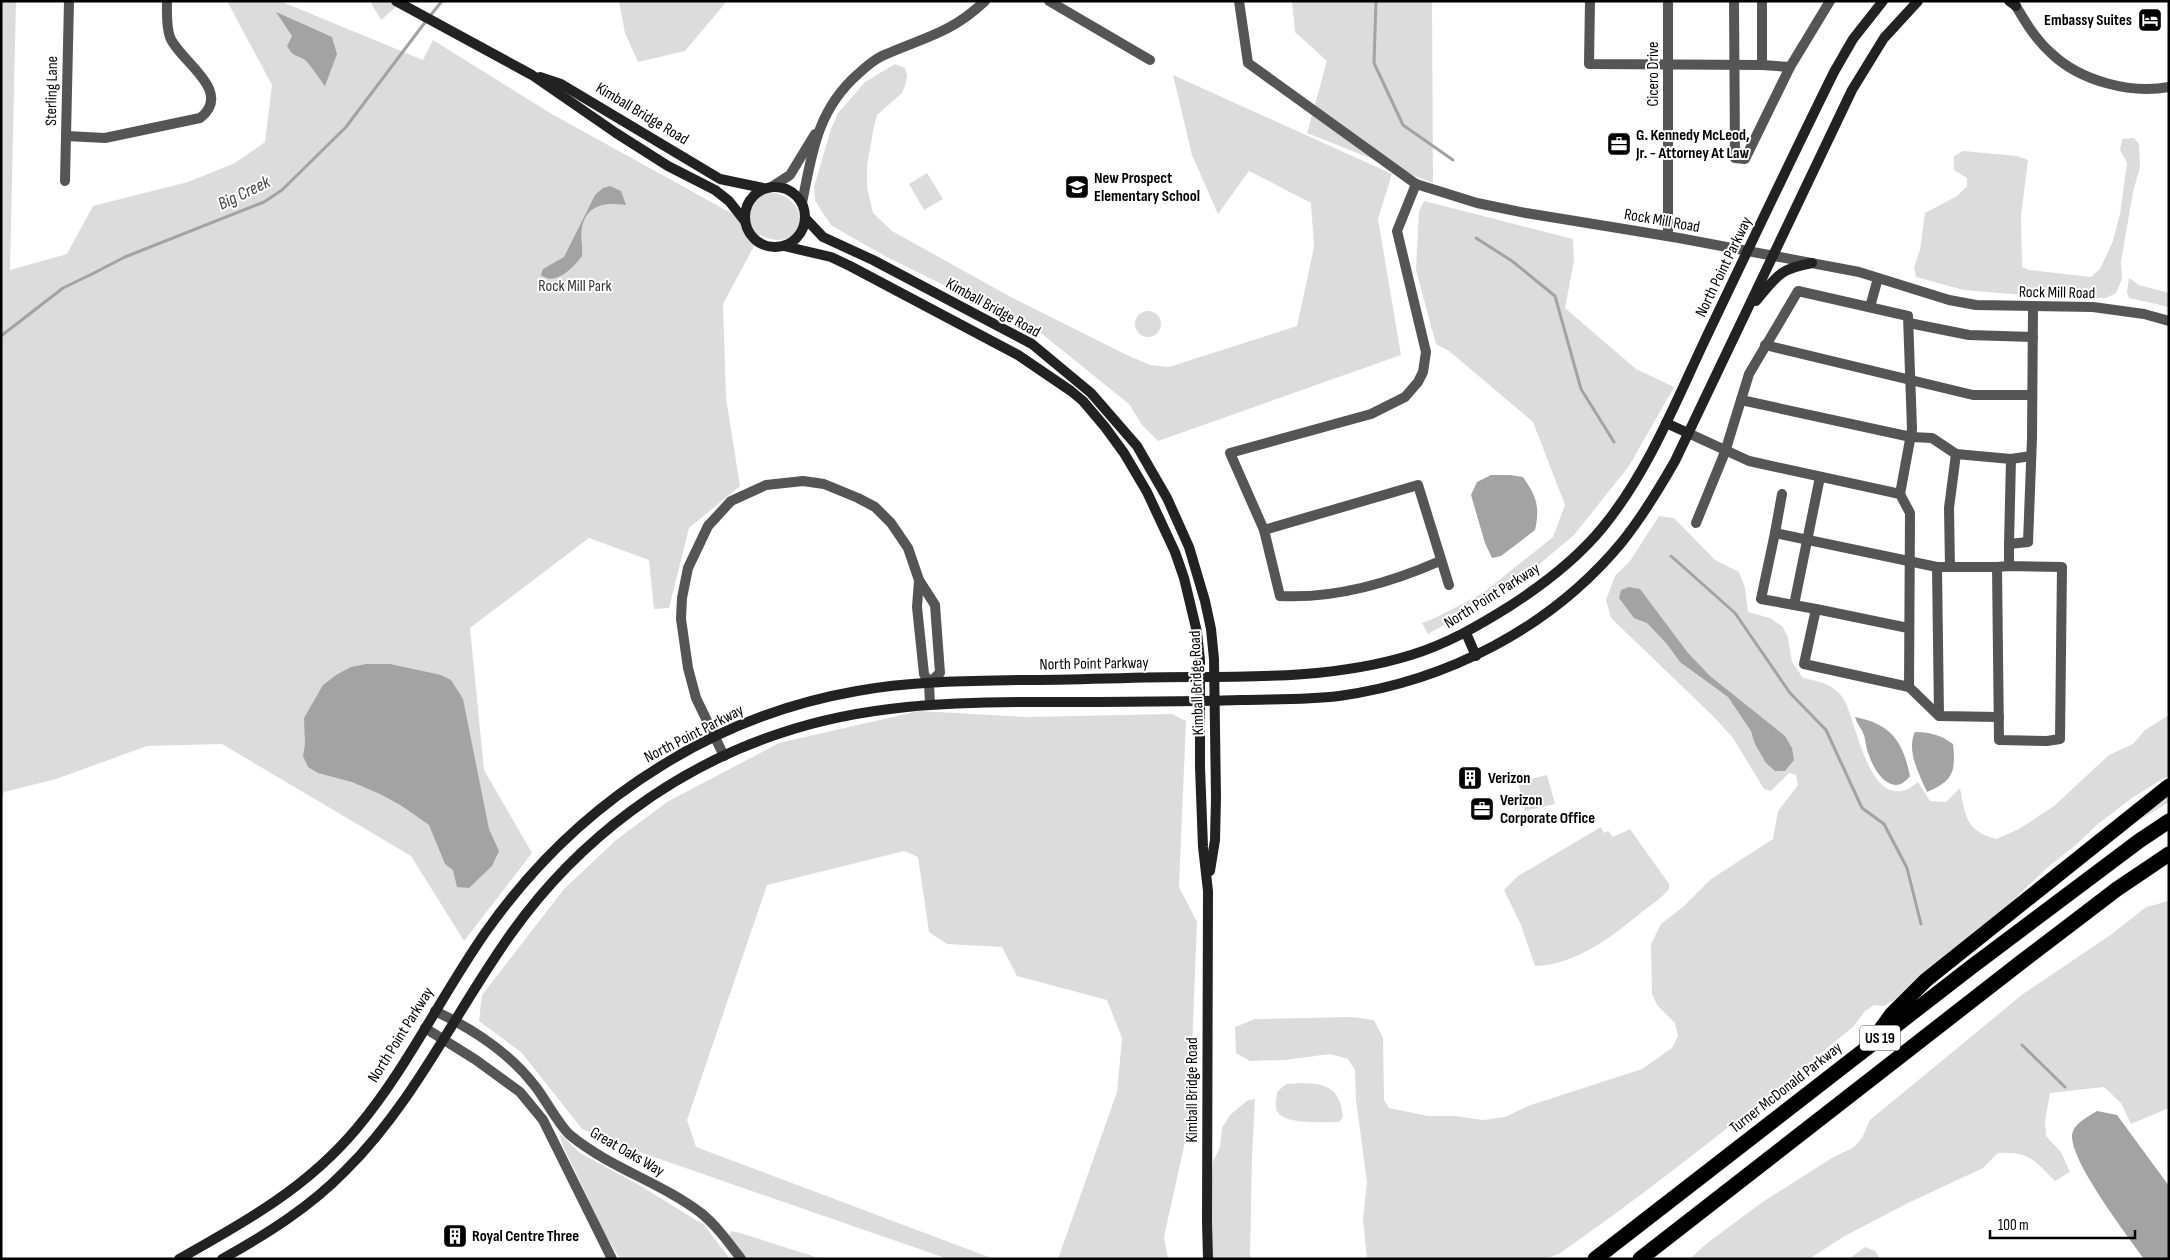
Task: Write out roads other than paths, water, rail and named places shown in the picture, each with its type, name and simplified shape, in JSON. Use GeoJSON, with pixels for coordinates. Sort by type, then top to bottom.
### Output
{"type":"FeatureCollection","features":[{"type":"Feature","properties":{"kind":"highway"},"geometry":{"type":"LineString","coordinates":[[1869,1047],[1892,1014],[1926,980],[2169,786]]}},
{"type":"Feature","properties":{"kind":"highway","name":"Turner McDonald Parkway"},"geometry":{"type":"LineString","coordinates":[[1595,1259],[1977,962],[2139,841],[2169,821]]}},
{"type":"Feature","properties":{"kind":"highway","name":"US 19"},"geometry":{"type":"LineString","coordinates":[[1640,1259],[2117,889],[2169,854]]}},
{"type":"Feature","properties":{"kind":"street","name":"Sterling Lane"},"geometry":{"type":"LineString","coordinates":[[65,182],[70,1]]}},
{"type":"Feature","properties":{"kind":"street"},"geometry":{"type":"LineString","coordinates":[[66,136],[105,138],[200,118],[206,113],[210,102],[208,86],[170,36],[167,1]]}},
{"type":"Feature","properties":{"kind":"street","name":"Kimball Bridge Road"},"geometry":{"type":"LineString","coordinates":[[396,1],[471,40],[532,75],[668,166],[715,190],[729,201],[744,220]]}},
{"type":"Feature","properties":{"kind":"street"},"geometry":{"type":"LineString","coordinates":[[768,187],[783,187],[792,192],[802,203],[806,218],[804,228],[798,237],[784,246],[770,247],[761,244],[753,238],[747,230],[744,220],[748,201],[755,194],[790,175],[818,132],[833,101],[863,70],[886,53],[938,35],[967,18],[985,1]]}},
{"type":"Feature","properties":{"kind":"street"},"geometry":{"type":"LineString","coordinates":[[1049,1],[1150,60]]}},
{"type":"Feature","properties":{"kind":"street","name":"Rock Mill Road"},"geometry":{"type":"LineString","coordinates":[[1239,1],[1248,63],[1352,136],[1416,184],[1477,203],[1526,214],[1668,236],[1812,263],[1878,278],[1949,300],[1976,305],[2093,307],[2144,314],[2169,321]]}},
{"type":"Feature","properties":{"kind":"street"},"geometry":{"type":"LineString","coordinates":[[1590,1],[1589,64],[1762,65],[1790,67]]}},
{"type":"Feature","properties":{"kind":"street","name":"Cicero Drive"},"geometry":{"type":"LineString","coordinates":[[1668,1],[1668,236]]}},
{"type":"Feature","properties":{"kind":"street"},"geometry":{"type":"LineString","coordinates":[[1734,1],[1735,158],[1745,159],[1790,67],[1830,1]]}},
{"type":"Feature","properties":{"kind":"street"},"geometry":{"type":"LineString","coordinates":[[1762,1],[1762,65]]}},
{"type":"Feature","properties":{"kind":"street","name":"North Point Parkway"},"geometry":{"type":"LineString","coordinates":[[178,1259],[260,1213],[315,1172],[359,1126],[425,1028],[484,934],[543,860],[566,837],[619,794],[661,765],[714,736],[760,717],[818,699],[858,690],[930,683],[1214,678],[1294,674],[1355,668],[1410,656],[1466,633],[1540,586],[1591,541],[1634,484],[1666,423],[1842,57],[1865,22],[1883,1]]}},
{"type":"Feature","properties":{"kind":"street","name":"North Point Parkway"},"geometry":{"type":"LineString","coordinates":[[222,1259],[261,1237],[300,1211],[347,1170],[391,1118],[513,930],[547,888],[582,852],[616,822],[655,794],[724,756],[772,736],[826,719],[869,710],[930,704],[1319,698],[1367,691],[1439,672],[1476,656],[1510,638],[1557,605],[1610,557],[1650,503],[1675,461],[1835,124],[1863,70],[1892,29],[1918,1]]}},
{"type":"Feature","properties":{"kind":"street"},"geometry":{"type":"LineString","coordinates":[[2014,3],[2030,30],[2052,54],[2072,69],[2126,87],[2147,89],[2169,87]]}},
{"type":"Feature","properties":{"kind":"street","name":"Kimball Bridge Road"},"geometry":{"type":"LineString","coordinates":[[532,75],[561,84],[720,178],[768,187]]}},
{"type":"Feature","properties":{"kind":"street"},"geometry":{"type":"LineString","coordinates":[[802,203],[818,132]]}},
{"type":"Feature","properties":{"kind":"street"},"geometry":{"type":"LineString","coordinates":[[1416,184],[1397,231],[1426,352],[1423,372],[1418,382],[1405,397],[1371,414],[1230,453],[1264,530],[1280,596],[1301,597],[1334,594],[1405,576],[1440,561]]}},
{"type":"Feature","properties":{"kind":"street","name":"Kimball Bridge Road"},"geometry":{"type":"LineString","coordinates":[[806,218],[823,237],[873,260],[1032,344],[1091,393],[1137,446],[1167,498],[1189,547],[1206,601],[1211,629],[1214,678],[1215,840],[1208,891]]}},
{"type":"Feature","properties":{"kind":"street","name":"Kimball Bridge Road"},"geometry":{"type":"LineString","coordinates":[[784,246],[831,257],[850,266],[1018,355],[1084,401],[1124,453],[1165,528],[1184,578],[1191,605],[1197,632],[1200,678],[1204,847],[1208,891],[1208,1259]]}},
{"type":"Feature","properties":{"kind":"street"},"geometry":{"type":"LineString","coordinates":[[1746,313],[1783,271],[1791,267],[1812,263]]}},
{"type":"Feature","properties":{"kind":"street"},"geometry":{"type":"LineString","coordinates":[[1870,307],[1878,278]]}},
{"type":"Feature","properties":{"kind":"street"},"geometry":{"type":"LineString","coordinates":[[1696,522],[1725,452],[1749,374],[1798,291],[1908,316],[1912,429],[1900,494],[1910,513],[1909,687]]}},
{"type":"Feature","properties":{"kind":"street"},"geometry":{"type":"LineString","coordinates":[[2009,544],[2028,542],[2033,307]]}},
{"type":"Feature","properties":{"kind":"street"},"geometry":{"type":"LineString","coordinates":[[1909,323],[1969,335],[2033,337]]}},
{"type":"Feature","properties":{"kind":"street"},"geometry":{"type":"LineString","coordinates":[[1765,345],[1910,378],[1973,395],[2032,395]]}},
{"type":"Feature","properties":{"kind":"street"},"geometry":{"type":"LineString","coordinates":[[1742,400],[1911,437],[1932,438],[1956,454],[2011,458],[2031,456]]}},
{"type":"Feature","properties":{"kind":"street"},"geometry":{"type":"LineString","coordinates":[[1666,423],[1725,452],[1749,461],[1900,494]]}},
{"type":"Feature","properties":{"kind":"street"},"geometry":{"type":"LineString","coordinates":[[1950,567],[1949,508],[1956,454]]}},
{"type":"Feature","properties":{"kind":"street"},"geometry":{"type":"LineString","coordinates":[[2009,566],[2011,458]]}},
{"type":"Feature","properties":{"kind":"street"},"geometry":{"type":"LineString","coordinates":[[1794,605],[1820,476]]}},
{"type":"Feature","properties":{"kind":"street"},"geometry":{"type":"LineString","coordinates":[[724,756],[696,698],[688,668],[680,619],[682,598],[688,568],[708,526],[731,501],[766,485],[803,481],[824,484],[841,490],[875,507],[891,523],[908,548],[920,580],[936,606],[940,673],[930,683]]}},
{"type":"Feature","properties":{"kind":"street"},"geometry":{"type":"LineString","coordinates":[[1264,530],[1418,485],[1449,585]]}},
{"type":"Feature","properties":{"kind":"street"},"geometry":{"type":"LineString","coordinates":[[1782,494],[1761,598],[1908,628]]}},
{"type":"Feature","properties":{"kind":"street"},"geometry":{"type":"LineString","coordinates":[[1774,533],[1937,567],[2062,566],[2060,738],[2047,741],[1999,740],[1997,567]]}},
{"type":"Feature","properties":{"kind":"street"},"geometry":{"type":"LineString","coordinates":[[1937,567],[1939,716]]}},
{"type":"Feature","properties":{"kind":"street"},"geometry":{"type":"LineString","coordinates":[[920,580],[917,607],[924,674],[930,683],[930,704]]}},
{"type":"Feature","properties":{"kind":"street"},"geometry":{"type":"LineString","coordinates":[[1816,610],[1804,664],[1909,687],[1939,716],[1999,718]]}},
{"type":"Feature","properties":{"kind":"street"},"geometry":{"type":"LineString","coordinates":[[1466,633],[1476,656]]}},
{"type":"Feature","properties":{"kind":"street","name":"Great Oaks Way"},"geometry":{"type":"LineString","coordinates":[[435,1011],[454,1020],[505,1053],[524,1072],[567,1133],[612,1164],[644,1179],[700,1213],[721,1233],[741,1259]]}},
{"type":"Feature","properties":{"kind":"street"},"geometry":{"type":"LineString","coordinates":[[425,1028],[443,1038],[520,1092],[543,1120],[612,1259]]}},
{"type":"Feature","properties":{"kind":"waterway","name":"Big Creek"},"geometry":{"type":"LineString","coordinates":[[430,16],[442,1]]}},
{"type":"Feature","properties":{"kind":"waterway"},"geometry":{"type":"LineString","coordinates":[[1376,1],[1374,63],[1403,125],[1453,160]]}},
{"type":"Feature","properties":{"kind":"waterway","name":"Big Creek"},"geometry":{"type":"LineString","coordinates":[[1,336],[63,288],[125,257],[264,202],[282,190],[346,127],[426,21]]}},
{"type":"Feature","properties":{"kind":"waterway"},"geometry":{"type":"LineString","coordinates":[[1476,238],[1512,261],[1555,296],[1581,389],[1614,442]]}},
{"type":"Feature","properties":{"kind":"waterway"},"geometry":{"type":"LineString","coordinates":[[1671,556],[1735,613],[1790,693],[1826,730],[1862,808],[1884,824],[1907,868],[1921,924]]}},
{"type":"Feature","properties":{"kind":"waterway"},"geometry":{"type":"LineString","coordinates":[[2022,1045],[2065,1087]]}},
{"type":"Feature","properties":{"kind":"place","name":"Embassy Suites"},"geometry":{"type":"Point","coordinates":[2150,20]}},
{"type":"Feature","properties":{"kind":"place","name":"G. Kennedy McLeod, Jr. - Attorney At Law"},"geometry":{"type":"Point","coordinates":[1619,144]}},
{"type":"Feature","properties":{"kind":"place","name":"New Prospect Elementary School"},"geometry":{"type":"Point","coordinates":[1077,187]}},
{"type":"Feature","properties":{"kind":"place","name":"Verizon"},"geometry":{"type":"Point","coordinates":[1470,778]}},
{"type":"Feature","properties":{"kind":"place","name":"Verizon Corporate Office"},"geometry":{"type":"Point","coordinates":[1482,809]}},
{"type":"Feature","properties":{"kind":"place","name":"Royal Centre Three"},"geometry":{"type":"Point","coordinates":[455,1236]}},
{"type":"Feature","properties":{"kind":"park label","name":"Rock Mill Park"},"geometry":{"type":"Point","coordinates":[575,286]}}]}
